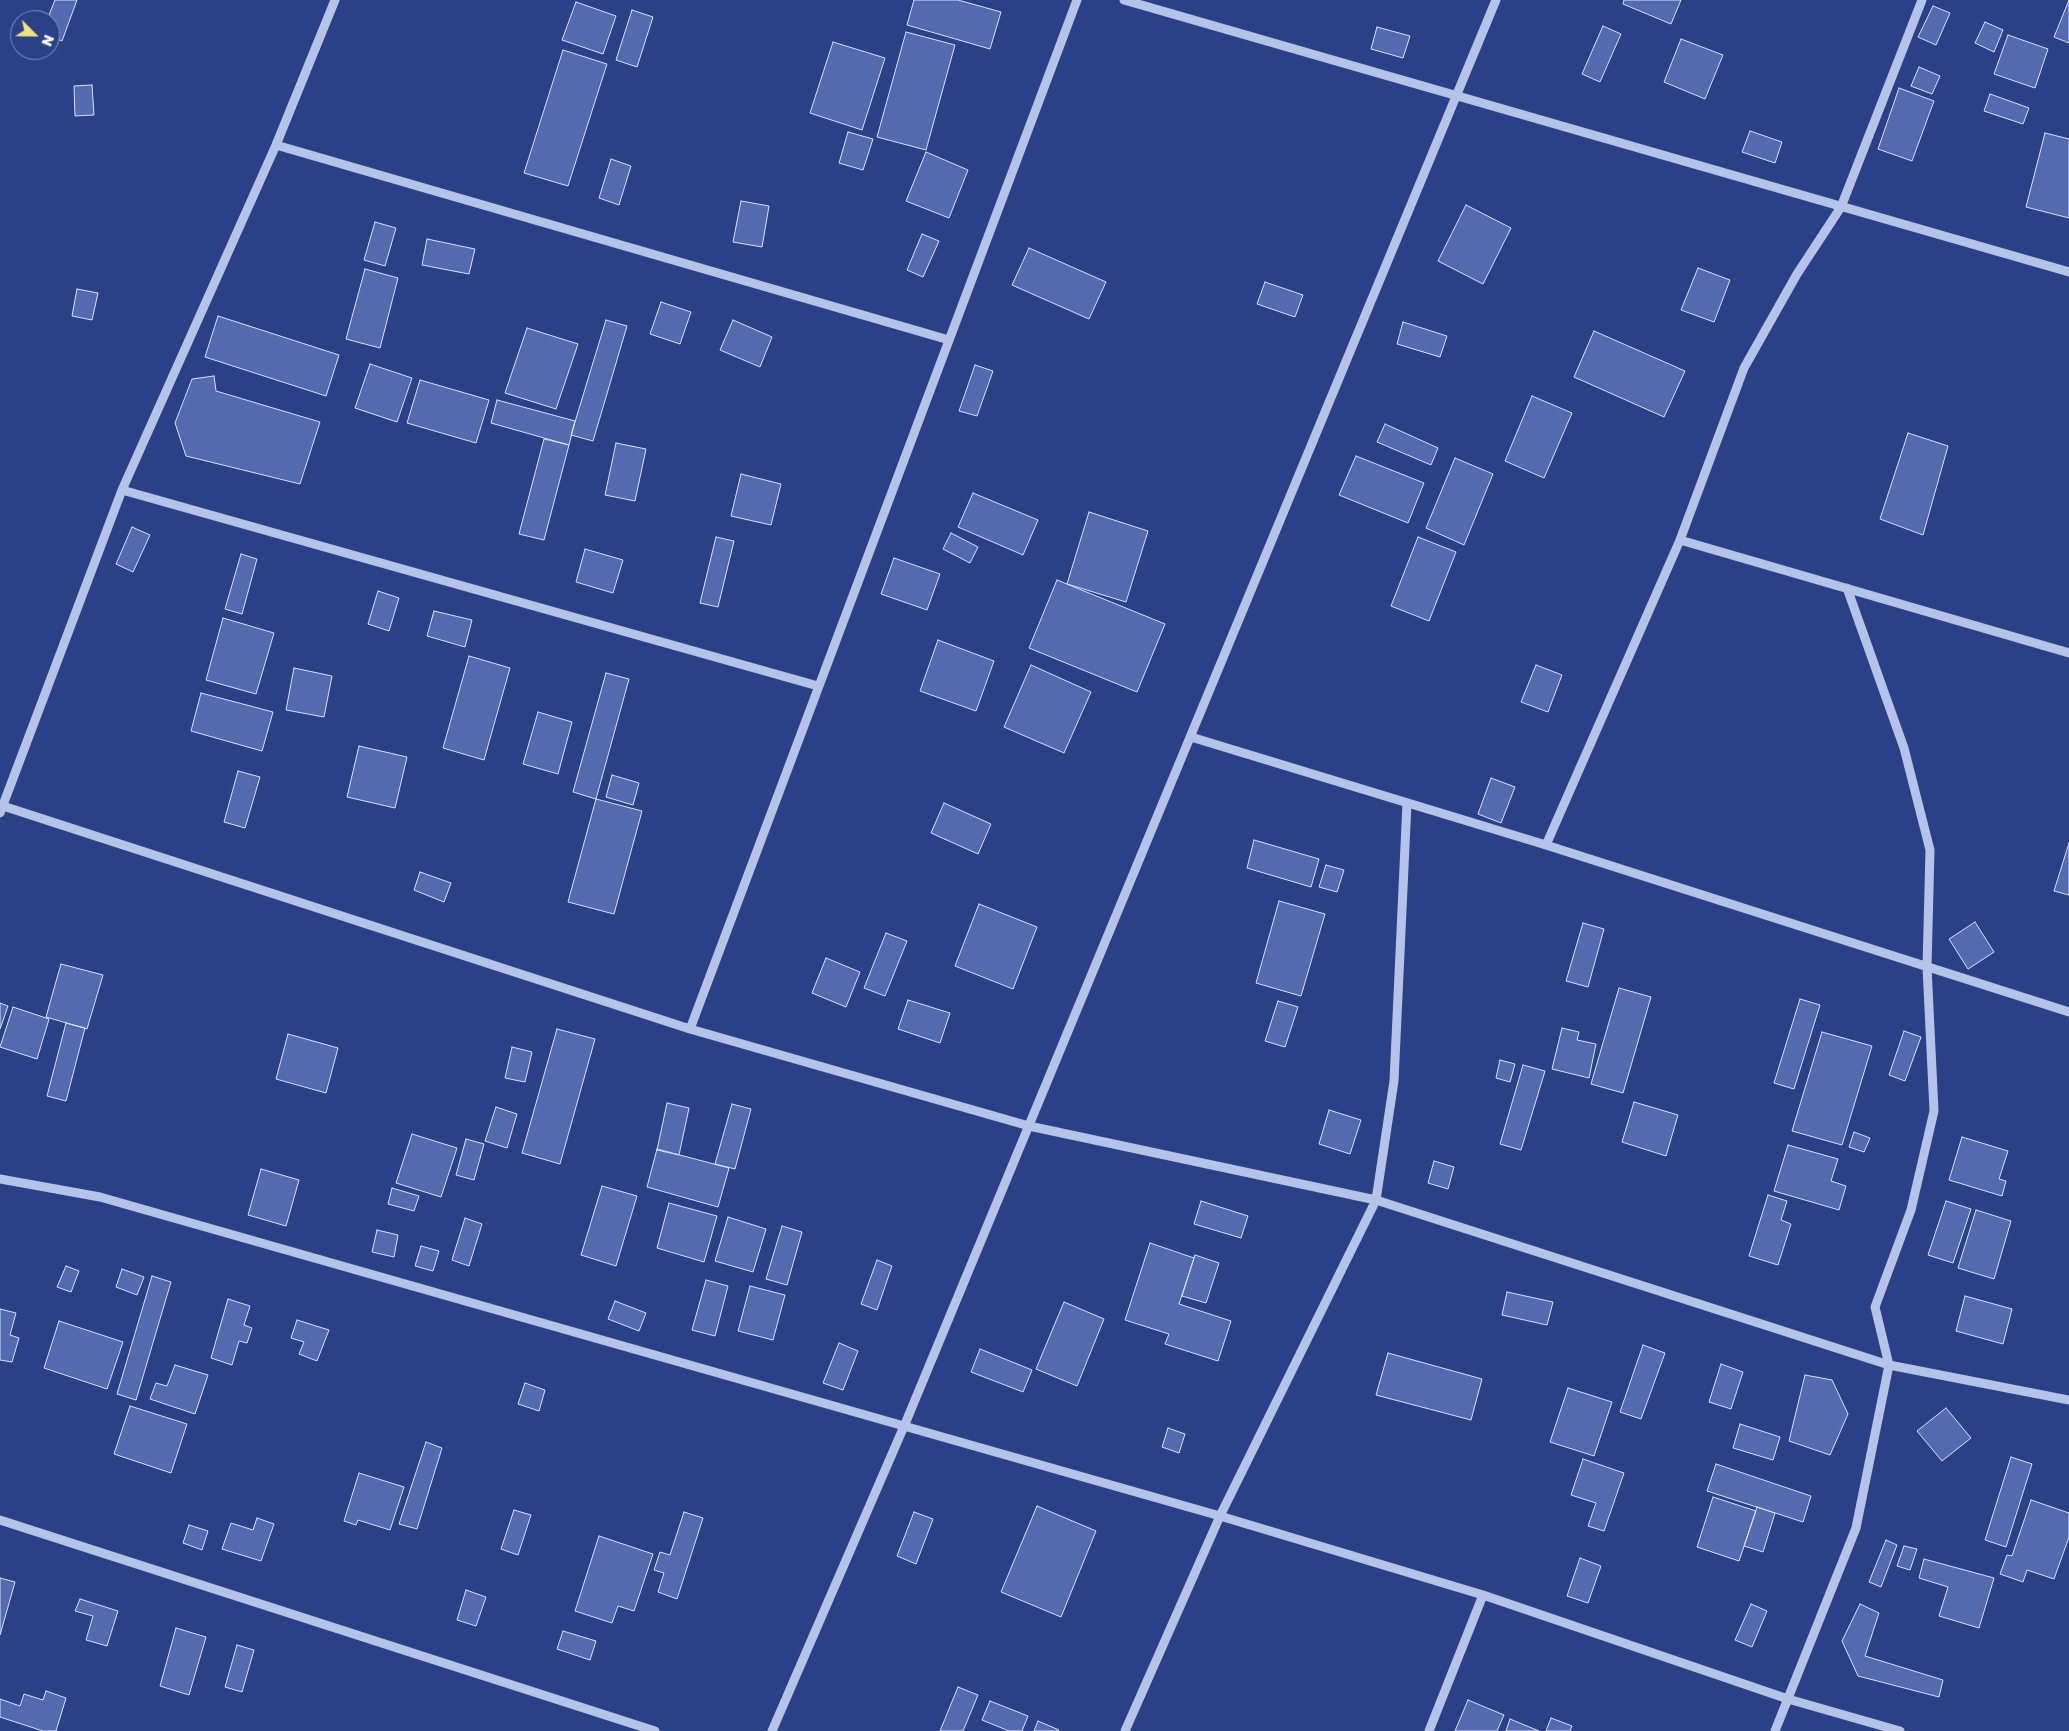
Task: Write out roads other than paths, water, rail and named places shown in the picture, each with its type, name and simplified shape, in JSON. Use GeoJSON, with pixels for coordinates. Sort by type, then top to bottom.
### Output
{"type":"FeatureCollection","features":[{"type":"Feature","properties":{"kind":"street"},"geometry":{"type":"LineString","coordinates":[[335,0],[276,145],[122,490],[1,809],[690,1029],[1029,1126],[1376,1200],[1889,1365],[2069,1400]]}},
{"type":"Feature","properties":{"kind":"street"},"geometry":{"type":"LineString","coordinates":[[690,1029],[1077,0]]}},
{"type":"Feature","properties":{"kind":"street"},"geometry":{"type":"LineString","coordinates":[[1124,0],[2069,272]]}},
{"type":"Feature","properties":{"kind":"street"},"geometry":{"type":"LineString","coordinates":[[772,1731],[905,1424],[1496,0]]}},
{"type":"Feature","properties":{"kind":"street"},"geometry":{"type":"LineString","coordinates":[[1546,845],[1680,540],[1744,368],[1797,274],[1842,207],[1922,0]]}},
{"type":"Feature","properties":{"kind":"street"},"geometry":{"type":"LineString","coordinates":[[276,145],[949,340]]}},
{"type":"Feature","properties":{"kind":"street"},"geometry":{"type":"LineString","coordinates":[[122,490],[818,686]]}},
{"type":"Feature","properties":{"kind":"street"},"geometry":{"type":"LineString","coordinates":[[1680,540],[2069,653]]}},
{"type":"Feature","properties":{"kind":"street"},"geometry":{"type":"LineString","coordinates":[[1775,1731],[1856,1528],[1889,1365],[1874,1308],[1912,1210],[1934,1111],[1927,967],[1930,850],[1904,748],[1847,588]]}},
{"type":"Feature","properties":{"kind":"street"},"geometry":{"type":"LineString","coordinates":[[1191,737],[1546,845],[2069,1012]]}},
{"type":"Feature","properties":{"kind":"street"},"geometry":{"type":"LineString","coordinates":[[1125,1731],[1220,1516],[1376,1200],[1394,1081],[1407,803]]}},
{"type":"Feature","properties":{"kind":"street"},"geometry":{"type":"LineString","coordinates":[[0,1179],[100,1197],[369,1275],[905,1424],[1483,1595],[1788,1699],[1900,1731]]}},
{"type":"Feature","properties":{"kind":"street"},"geometry":{"type":"LineString","coordinates":[[0,1520],[655,1731]]}},
{"type":"Feature","properties":{"kind":"street"},"geometry":{"type":"LineString","coordinates":[[1429,1731],[1483,1595]]}}]}
